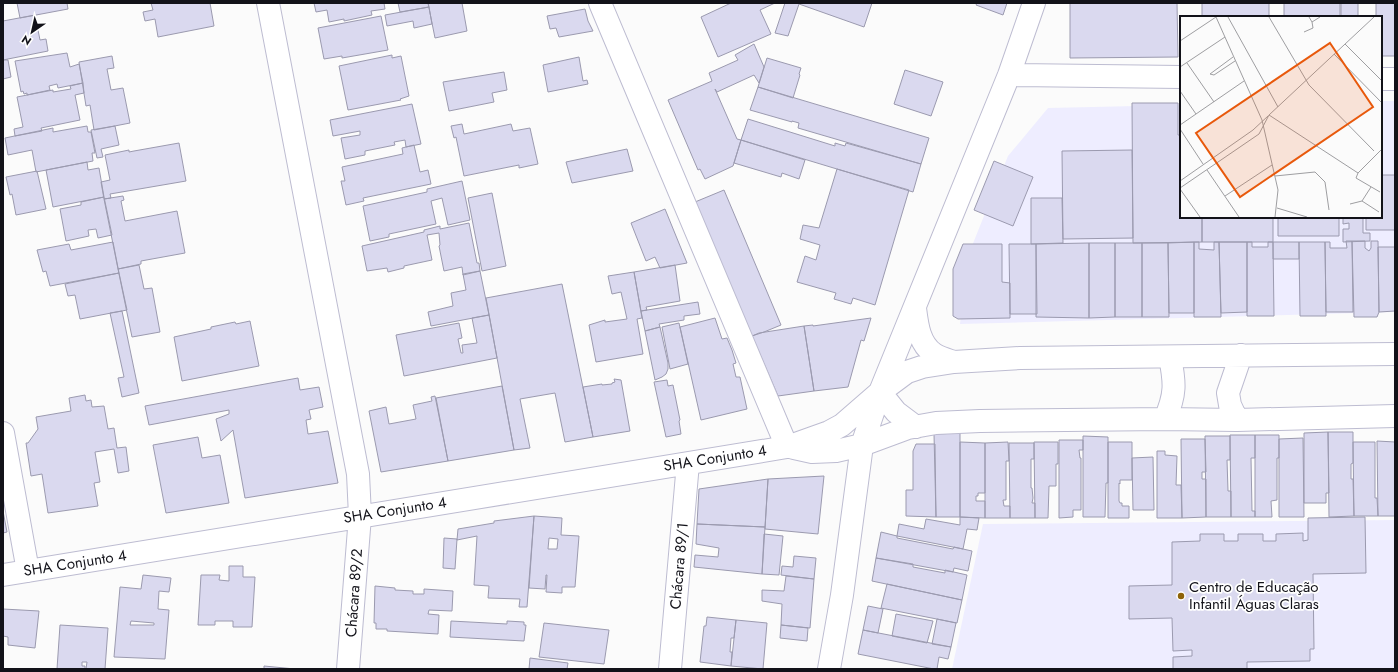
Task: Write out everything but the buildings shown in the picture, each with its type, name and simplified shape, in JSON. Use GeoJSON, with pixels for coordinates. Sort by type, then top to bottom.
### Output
{"type":"FeatureCollection","features":[{"type":"Feature","properties":{"kind":"street","name":"Chácara 89/2"},"geometry":{"type":"LineString","coordinates":[[268,3],[358,474],[360,516],[348,669]]}},
{"type":"Feature","properties":{"kind":"street"},"geometry":{"type":"LineString","coordinates":[[600,3],[787,447]]}},
{"type":"Feature","properties":{"kind":"street"},"geometry":{"type":"LineString","coordinates":[[829,669],[842,595],[862,445],[880,392],[1009,75],[1034,3]]}},
{"type":"Feature","properties":{"kind":"street"},"geometry":{"type":"LineString","coordinates":[[1009,75],[1180,77]]}},
{"type":"Feature","properties":{"kind":"street"},"geometry":{"type":"LineString","coordinates":[[1382,79],[1395,79]]}},
{"type":"Feature","properties":{"kind":"street"},"geometry":{"type":"LineString","coordinates":[[915,308],[918,329],[924,342],[933,353],[954,362]]}},
{"type":"Feature","properties":{"kind":"street","name":"SHA Conjunto 4"},"geometry":{"type":"LineString","coordinates":[[3,574],[787,447],[829,432],[850,419],[880,392],[907,372],[922,367],[954,362],[1020,358],[1395,354]]}},
{"type":"Feature","properties":{"kind":"street"},"geometry":{"type":"LineString","coordinates":[[1237,420],[1230,405],[1228,393],[1241,355]]}},
{"type":"Feature","properties":{"kind":"street"},"geometry":{"type":"LineString","coordinates":[[1165,419],[1171,405],[1174,392],[1174,379],[1170,357]]}},
{"type":"Feature","properties":{"kind":"street"},"geometry":{"type":"LineString","coordinates":[[880,392],[896,412],[916,427]]}},
{"type":"Feature","properties":{"kind":"street","name":"SHA Conjunto 4"},"geometry":{"type":"LineString","coordinates":[[787,447],[812,452],[836,451],[862,445],[888,435],[916,427],[936,423],[980,421],[1165,419],[1237,420],[1395,416]]}},
{"type":"Feature","properties":{"kind":"street"},"geometry":{"type":"LineString","coordinates":[[3,433],[28,570]]}},
{"type":"Feature","properties":{"kind":"street","name":"Chácara 89/1"},"geometry":{"type":"LineString","coordinates":[[670,669],[688,463]]}},
{"type":"Feature","properties":{"kind":"shaded area"},"geometry":{"type":"Polygon","coordinates":[[[1382,101],[1395,101],[1395,312],[960,324],[970,251],[1008,156],[1048,108],[1180,105],[1180,218],[1382,218],[1382,101]]]}},
{"type":"Feature","properties":{"kind":"shaded area","name":"Centro de Educação Infantil Águas Claras"},"geometry":{"type":"Polygon","coordinates":[[[1395,520],[1395,669],[952,669],[983,524],[1395,520]]]}},
{"type":"Feature","properties":{"kind":"place","name":"Centro de Educação Infantil Águas Claras"},"geometry":{"type":"Point","coordinates":[1181,596]}}]}
